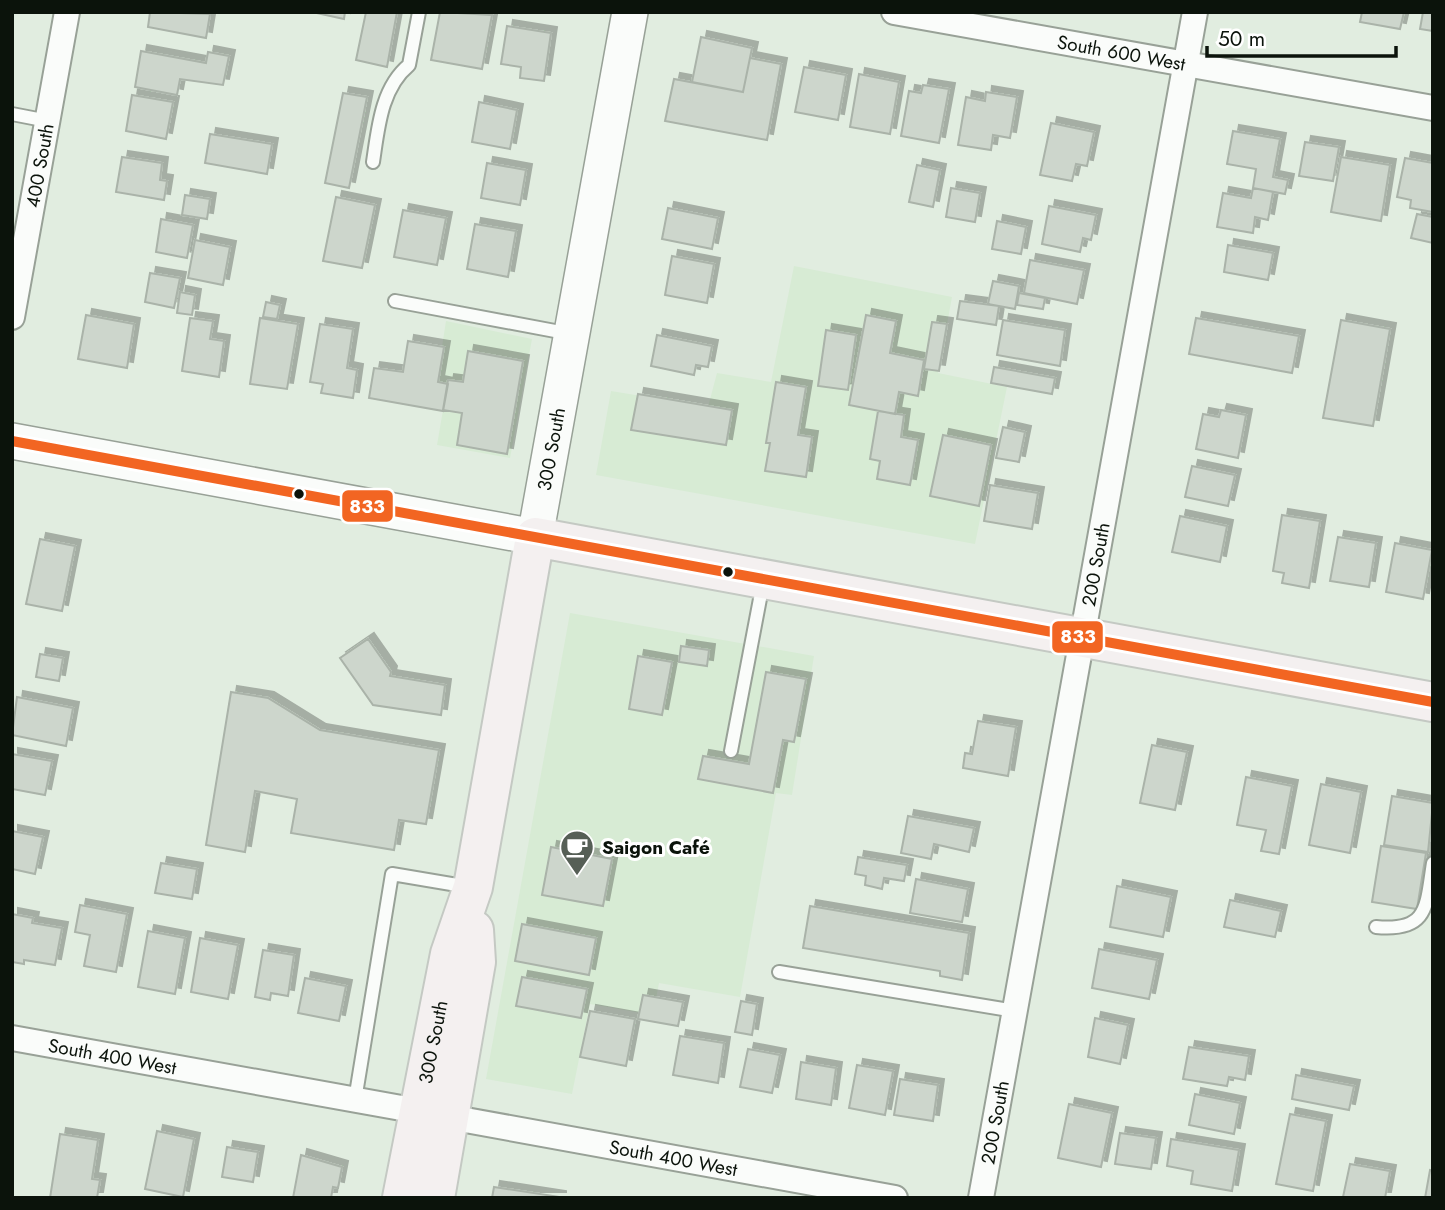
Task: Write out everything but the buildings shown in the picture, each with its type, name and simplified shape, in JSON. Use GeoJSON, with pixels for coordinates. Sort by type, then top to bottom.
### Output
{"type":"FeatureCollection","features":[{"type":"Feature","properties":{"kind":"main road"},"geometry":{"type":"LineString","coordinates":[[535,537],[1433,702]]}},
{"type":"Feature","properties":{"kind":"main road","name":"300 South"},"geometry":{"type":"LineString","coordinates":[[402,1198],[433,1114],[476,962],[473,887],[535,537]]}},
{"type":"Feature","properties":{"kind":"main road","name":"300 South"},"geometry":{"type":"LineString","coordinates":[[433,1114],[435,1198]]}},
{"type":"Feature","properties":{"kind":"street","name":"400 South"},"geometry":{"type":"LineString","coordinates":[[12,317],[67,12]]}},
{"type":"Feature","properties":{"kind":"street","name":"300 South"},"geometry":{"type":"LineString","coordinates":[[535,537],[630,12]]}},
{"type":"Feature","properties":{"kind":"street","name":"South 600 West"},"geometry":{"type":"LineString","coordinates":[[894,12],[1433,108]]}},
{"type":"Feature","properties":{"kind":"street","name":"200 South"},"geometry":{"type":"LineString","coordinates":[[981,1198],[1195,12]]}},
{"type":"Feature","properties":{"kind":"street"},"geometry":{"type":"LineString","coordinates":[[12,441],[535,537]]}},
{"type":"Feature","properties":{"kind":"street","name":"South 400 West"},"geometry":{"type":"LineString","coordinates":[[12,1038],[895,1198]]}},
{"type":"Feature","properties":{"kind":"lane"},"geometry":{"type":"LineString","coordinates":[[373,162],[381,111],[397,75],[409,65],[419,12]]}},
{"type":"Feature","properties":{"kind":"lane"},"geometry":{"type":"LineString","coordinates":[[12,114],[48,121]]}},
{"type":"Feature","properties":{"kind":"lane"},"geometry":{"type":"LineString","coordinates":[[395,301],[571,334]]}},
{"type":"Feature","properties":{"kind":"lane"},"geometry":{"type":"LineString","coordinates":[[732,751],[764,579]]}},
{"type":"Feature","properties":{"kind":"lane"},"geometry":{"type":"LineString","coordinates":[[1376,927],[1400,929],[1419,919],[1426,904],[1433,863]]}},
{"type":"Feature","properties":{"kind":"lane"},"geometry":{"type":"LineString","coordinates":[[355,1100],[393,874],[473,887]]}},
{"type":"Feature","properties":{"kind":"lane"},"geometry":{"type":"LineString","coordinates":[[779,972],[1015,1010]]}},
{"type":"Feature","properties":{"kind":"shaded area"},"geometry":{"type":"Polygon","coordinates":[[[794,266],[952,297],[938,373],[1007,387],[975,544],[596,475],[611,391],[708,407],[717,373],[771,382],[794,266]]]}},
{"type":"Feature","properties":{"kind":"shaded area"},"geometry":{"type":"Polygon","coordinates":[[[446,321],[532,339],[510,458],[437,445],[447,387],[436,385],[446,321]]]}},
{"type":"Feature","properties":{"kind":"shaded area"},"geometry":{"type":"Polygon","coordinates":[[[570,613],[814,656],[792,795],[776,793],[740,997],[659,983],[653,1015],[590,1004],[572,1094],[486,1079],[570,613]]]}},
{"type":"Feature","properties":{"kind":"transit line","name":"833"},"geometry":{"type":"LineString","coordinates":[[12,441],[1433,702]]}},
{"type":"Feature","properties":{"kind":"place","name":"Saigon Café"},"geometry":{"type":"Point","coordinates":[577,877]}}]}
